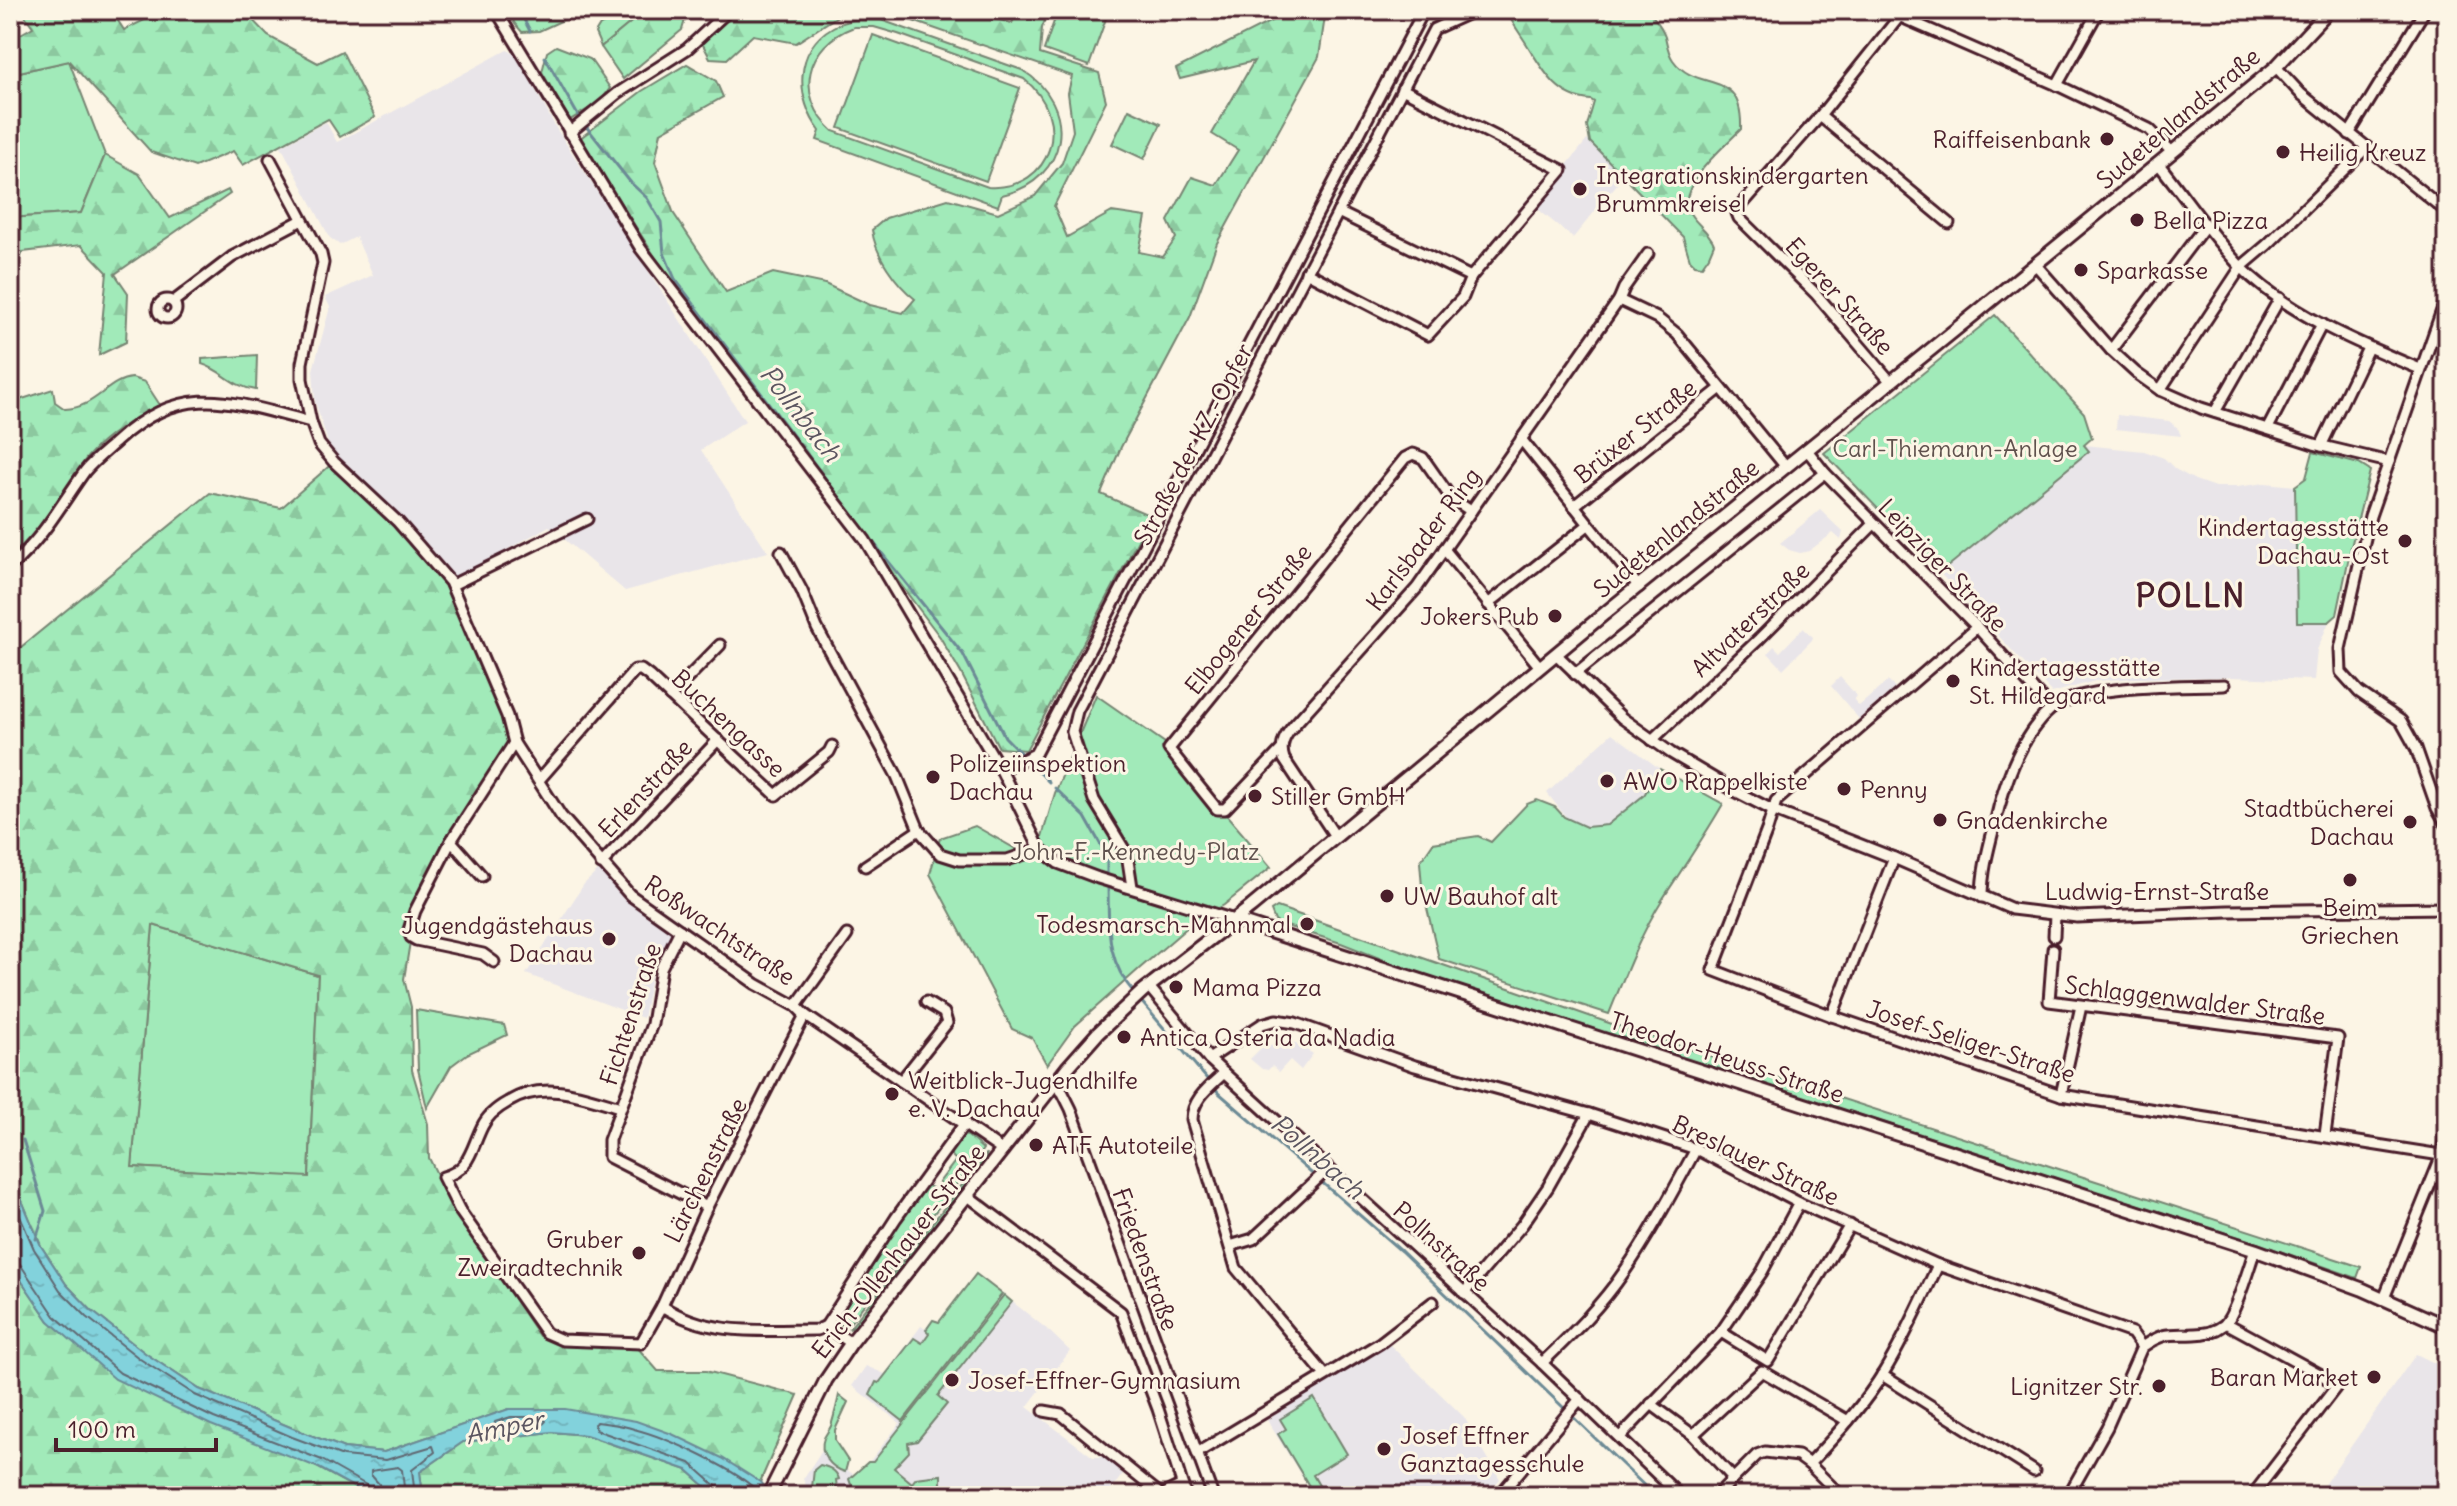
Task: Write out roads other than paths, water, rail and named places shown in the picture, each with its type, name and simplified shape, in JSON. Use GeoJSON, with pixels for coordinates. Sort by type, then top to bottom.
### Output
{"type":"FeatureCollection","features":[{"type":"Feature","properties":{"kind":"street"},"geometry":{"type":"LineString","coordinates":[[496,10],[573,130],[641,249],[865,540],[1001,770],[1040,849],[1007,860],[959,860],[940,854],[919,830],[897,776],[817,628],[781,552]]}},
{"type":"Feature","properties":{"kind":"street"},"geometry":{"type":"LineString","coordinates":[[573,130],[618,93],[687,49],[729,10]]}},
{"type":"Feature","properties":{"kind":"street"},"geometry":{"type":"LineString","coordinates":[[1001,770],[1035,754],[1424,10]]}},
{"type":"Feature","properties":{"kind":"street","name":"Straße der KZ.-Opfer"},"geometry":{"type":"LineString","coordinates":[[1132,887],[1127,854],[1094,800],[1072,732],[1077,711],[1434,29],[1476,10]]}},
{"type":"Feature","properties":{"kind":"street"},"geometry":{"type":"LineString","coordinates":[[2057,85],[2099,10]]}},
{"type":"Feature","properties":{"kind":"street","name":"Sudetenlandstraße"},"geometry":{"type":"LineString","coordinates":[[1055,1084],[1098,1033],[1131,1001],[2276,67],[2329,10]]}},
{"type":"Feature","properties":{"kind":"street"},"geometry":{"type":"LineString","coordinates":[[2349,134],[2425,10]]}},
{"type":"Feature","properties":{"kind":"street"},"geometry":{"type":"LineString","coordinates":[[2442,10],[2447,19]]}},
{"type":"Feature","properties":{"kind":"street"},"geometry":{"type":"LineString","coordinates":[[1893,13],[2149,129],[2172,152]]}},
{"type":"Feature","properties":{"kind":"street","name":"Egerer Straße"},"geometry":{"type":"LineString","coordinates":[[1891,382],[1816,294],[1737,213],[1820,116],[1893,13]]}},
{"type":"Feature","properties":{"kind":"street"},"geometry":{"type":"LineString","coordinates":[[2276,67],[2301,94],[2447,212]]}},
{"type":"Feature","properties":{"kind":"street"},"geometry":{"type":"LineString","coordinates":[[1306,272],[1428,335],[1463,297],[1471,277],[1562,170],[1402,89]]}},
{"type":"Feature","properties":{"kind":"street"},"geometry":{"type":"LineString","coordinates":[[1820,116],[1949,223]]}},
{"type":"Feature","properties":{"kind":"street"},"geometry":{"type":"LineString","coordinates":[[2160,390],[2241,267],[2366,148]]}},
{"type":"Feature","properties":{"kind":"street","name":"Roßwachtstraße"},"geometry":{"type":"LineString","coordinates":[[270,159],[323,263],[302,363],[302,379],[311,422],[319,444],[398,522],[452,585],[507,716],[514,743],[561,816],[630,895],[756,984],[796,1006],[1003,1151]]}},
{"type":"Feature","properties":{"kind":"street"},"geometry":{"type":"LineString","coordinates":[[2158,163],[2205,226],[2241,267],[2280,298],[2368,348],[2420,369]]}},
{"type":"Feature","properties":{"kind":"street"},"geometry":{"type":"LineString","coordinates":[[1338,212],[1471,277]]}},
{"type":"Feature","properties":{"kind":"street"},"geometry":{"type":"LineString","coordinates":[[158,315],[164,318],[173,316],[176,307],[173,302],[232,257],[302,220]]}},
{"type":"Feature","properties":{"kind":"street"},"geometry":{"type":"LineString","coordinates":[[2111,350],[2205,226]]}},
{"type":"Feature","properties":{"kind":"street","name":"Karlsbader Ring"},"geometry":{"type":"LineString","coordinates":[[1281,750],[1289,731],[1417,588],[1648,254]]}},
{"type":"Feature","properties":{"kind":"street"},"geometry":{"type":"LineString","coordinates":[[2036,265],[2111,350],[2160,390],[2215,412],[2321,446],[2389,462]]}},
{"type":"Feature","properties":{"kind":"street"},"geometry":{"type":"LineString","coordinates":[[2447,296],[2370,516],[2340,649],[2341,672],[2359,692],[2401,721],[2416,748],[2437,808],[2447,825]]}},
{"type":"Feature","properties":{"kind":"street"},"geometry":{"type":"LineString","coordinates":[[2215,412],[2280,298]]}},
{"type":"Feature","properties":{"kind":"street"},"geometry":{"type":"LineString","coordinates":[[1619,300],[1668,325],[1786,467]]}},
{"type":"Feature","properties":{"kind":"street"},"geometry":{"type":"LineString","coordinates":[[2268,428],[2322,324]]}},
{"type":"Feature","properties":{"kind":"street"},"geometry":{"type":"LineString","coordinates":[[2321,446],[2368,348]]}},
{"type":"Feature","properties":{"kind":"street","name":"Brüxer Straße"},"geometry":{"type":"LineString","coordinates":[[1574,506],[1721,388]]}},
{"type":"Feature","properties":{"kind":"street"},"geometry":{"type":"LineString","coordinates":[[10,567],[44,533],[88,467],[133,427],[154,414],[182,403],[211,400],[236,402],[311,422]]}},
{"type":"Feature","properties":{"kind":"street"},"geometry":{"type":"LineString","coordinates":[[1521,439],[1639,587]]}},
{"type":"Feature","properties":{"kind":"street","name":"Leipziger Straße"},"geometry":{"type":"LineString","coordinates":[[1807,450],[1825,473],[1977,627],[2051,709]]}},
{"type":"Feature","properties":{"kind":"street","name":"Elbogener Straße"},"geometry":{"type":"LineString","coordinates":[[1281,750],[1225,809],[1217,809],[1169,749],[1405,458],[1413,454],[1423,458],[1451,498],[1471,511]]}},
{"type":"Feature","properties":{"kind":"street","name":"Sudetenlandstraße"},"geometry":{"type":"LineString","coordinates":[[1575,674],[1825,473]]}},
{"type":"Feature","properties":{"kind":"street"},"geometry":{"type":"LineString","coordinates":[[452,585],[587,519]]}},
{"type":"Feature","properties":{"kind":"street","name":"Altvaterstraße"},"geometry":{"type":"LineString","coordinates":[[1652,740],[1874,524]]}},
{"type":"Feature","properties":{"kind":"street"},"geometry":{"type":"LineString","coordinates":[[1488,604],[1588,525]]}},
{"type":"Feature","properties":{"kind":"street"},"geometry":{"type":"LineString","coordinates":[[1444,549],[1540,667]]}},
{"type":"Feature","properties":{"kind":"street"},"geometry":{"type":"LineString","coordinates":[[1772,810],[1784,792],[1977,627]]}},
{"type":"Feature","properties":{"kind":"street"},"geometry":{"type":"LineString","coordinates":[[670,696],[720,645]]}},
{"type":"Feature","properties":{"kind":"street","name":"Ludwig-Ernst-Straße"},"geometry":{"type":"LineString","coordinates":[[1556,654],[1622,718],[1697,770],[1772,810],[2012,909],[2077,917],[2447,908]]}},
{"type":"Feature","properties":{"kind":"street","name":"Buchengasse"},"geometry":{"type":"LineString","coordinates":[[539,780],[635,670],[649,676],[776,795],[829,752],[832,746]]}},
{"type":"Feature","properties":{"kind":"street"},"geometry":{"type":"LineString","coordinates":[[1982,897],[1982,877],[2013,765],[2051,709],[2074,699],[2107,691],[2224,685]]}},
{"type":"Feature","properties":{"kind":"street","name":"Erlenstraße"},"geometry":{"type":"LineString","coordinates":[[601,864],[718,740]]}},
{"type":"Feature","properties":{"kind":"street"},"geometry":{"type":"LineString","coordinates":[[494,962],[483,954],[416,940],[409,930],[415,911],[451,841],[514,743]]}},
{"type":"Feature","properties":{"kind":"street"},"geometry":{"type":"LineString","coordinates":[[1281,750],[1304,792],[1335,836]]}},
{"type":"Feature","properties":{"kind":"street","name":"Josef-Seliger-Straße"},"geometry":{"type":"LineString","coordinates":[[1772,810],[1713,970],[1832,1016],[2061,1095],[2444,1156]]}},
{"type":"Feature","properties":{"kind":"street"},"geometry":{"type":"LineString","coordinates":[[865,866],[919,830]]}},
{"type":"Feature","properties":{"kind":"street"},"geometry":{"type":"LineString","coordinates":[[451,841],[482,876]]}},
{"type":"Feature","properties":{"kind":"street","name":"Theodor-Heuss-Straße"},"geometry":{"type":"LineString","coordinates":[[1040,849],[1058,863],[1098,878],[2255,1250],[2384,1298],[2447,1327]]}},
{"type":"Feature","properties":{"kind":"street"},"geometry":{"type":"LineString","coordinates":[[1832,1016],[1894,858]]}},
{"type":"Feature","properties":{"kind":"street"},"geometry":{"type":"LineString","coordinates":[[2054,936],[2055,915]]}},
{"type":"Feature","properties":{"kind":"street","name":"Fichtenstraße"},"geometry":{"type":"LineString","coordinates":[[680,930],[661,968],[652,1024],[609,1140],[609,1157],[707,1207]]}},
{"type":"Feature","properties":{"kind":"street"},"geometry":{"type":"LineString","coordinates":[[796,1006],[847,935]]}},
{"type":"Feature","properties":{"kind":"street","name":"Schlaggenwalder Straße"},"geometry":{"type":"LineString","coordinates":[[2053,949],[2049,1001],[2338,1038],[2325,1135]]}},
{"type":"Feature","properties":{"kind":"street","name":"Pollnstraße"},"geometry":{"type":"LineString","coordinates":[[1146,989],[1209,1059],[1324,1172],[1542,1363],[1577,1403],[1620,1437],[1680,1496]]}},
{"type":"Feature","properties":{"kind":"street"},"geometry":{"type":"LineString","coordinates":[[901,1081],[947,1023],[944,1013],[926,1002]]}},
{"type":"Feature","properties":{"kind":"street"},"geometry":{"type":"LineString","coordinates":[[2061,1095],[2081,1006]]}},
{"type":"Feature","properties":{"kind":"street","name":"Lärchenstraße"},"geometry":{"type":"LineString","coordinates":[[620,1107],[560,1091],[539,1090],[516,1097],[489,1115],[466,1165],[443,1177],[460,1211],[546,1333],[562,1340],[641,1343],[805,1015]]}},
{"type":"Feature","properties":{"kind":"street","name":"Breslauer Straße"},"geometry":{"type":"LineString","coordinates":[[1209,1059],[1262,1024],[1276,1020],[1295,1023],[1415,1066],[1589,1114],[1696,1149],[1799,1203],[1938,1265],[2132,1333],[2142,1347]]}},
{"type":"Feature","properties":{"kind":"street"},"geometry":{"type":"LineString","coordinates":[[1224,1073],[1192,1109],[1192,1120],[1236,1268],[1325,1375]]}},
{"type":"Feature","properties":{"kind":"street","name":"Erich-Ollenhauer-Straße"},"geometry":{"type":"LineString","coordinates":[[768,1496],[826,1380],[851,1343],[1055,1084]]}},
{"type":"Feature","properties":{"kind":"street","name":"Friedenstraße"},"geometry":{"type":"LineString","coordinates":[[1055,1084],[1071,1109],[1213,1496]]}},
{"type":"Feature","properties":{"kind":"street"},"geometry":{"type":"LineString","coordinates":[[1464,1293],[1522,1225],[1548,1187],[1589,1114]]}},
{"type":"Feature","properties":{"kind":"street"},"geometry":{"type":"LineString","coordinates":[[2384,1298],[2444,1156],[2447,1120]]}},
{"type":"Feature","properties":{"kind":"street","name":"Erich-Ollenhauer-Straße"},"geometry":{"type":"LineString","coordinates":[[826,1326],[896,1218],[965,1123]]}},
{"type":"Feature","properties":{"kind":"street"},"geometry":{"type":"LineString","coordinates":[[1542,1363],[1578,1328],[1622,1274],[1658,1218],[1696,1149]]}},
{"type":"Feature","properties":{"kind":"street"},"geometry":{"type":"LineString","coordinates":[[1230,1246],[1253,1239],[1324,1172]]}},
{"type":"Feature","properties":{"kind":"street"},"geometry":{"type":"LineString","coordinates":[[968,1196],[1121,1312],[1158,1409],[1186,1496]]}},
{"type":"Feature","properties":{"kind":"street"},"geometry":{"type":"LineString","coordinates":[[1620,1437],[1721,1332],[1762,1272],[1799,1203]]}},
{"type":"Feature","properties":{"kind":"street"},"geometry":{"type":"LineString","coordinates":[[1693,1435],[1762,1371],[1850,1225]]}},
{"type":"Feature","properties":{"kind":"street"},"geometry":{"type":"LineString","coordinates":[[2069,1496],[2107,1427],[2142,1347],[2174,1332],[2211,1332],[2226,1323],[2255,1250]]}},
{"type":"Feature","properties":{"kind":"street"},"geometry":{"type":"LineString","coordinates":[[1809,1464],[1848,1421],[1882,1375],[1938,1265]]}},
{"type":"Feature","properties":{"kind":"street"},"geometry":{"type":"LineString","coordinates":[[1197,1453],[1380,1343],[1433,1302]]}},
{"type":"Feature","properties":{"kind":"street"},"geometry":{"type":"LineString","coordinates":[[662,1306],[672,1313],[725,1330],[817,1330],[826,1326],[851,1343]]}},
{"type":"Feature","properties":{"kind":"street"},"geometry":{"type":"LineString","coordinates":[[2226,1323],[2325,1377],[2336,1387],[2252,1496]]}},
{"type":"Feature","properties":{"kind":"street"},"geometry":{"type":"LineString","coordinates":[[1721,1332],[1768,1361]]}},
{"type":"Feature","properties":{"kind":"street"},"geometry":{"type":"LineString","coordinates":[[1762,1371],[1848,1421]]}},
{"type":"Feature","properties":{"kind":"street"},"geometry":{"type":"LineString","coordinates":[[1882,1375],[2034,1471]]}},
{"type":"Feature","properties":{"kind":"street"},"geometry":{"type":"LineString","coordinates":[[1501,1496],[1577,1403]]}},
{"type":"Feature","properties":{"kind":"street"},"geometry":{"type":"LineString","coordinates":[[1651,1404],[1693,1435],[1733,1478]]}},
{"type":"Feature","properties":{"kind":"street"},"geometry":{"type":"LineString","coordinates":[[1044,1411],[1061,1414],[1161,1496],[1182,1485]]}},
{"type":"Feature","properties":{"kind":"street"},"geometry":{"type":"LineString","coordinates":[[1716,1496],[1757,1455],[1765,1452],[1798,1456],[1841,1496]]}},
{"type":"Feature","properties":{"kind":"water","name":"Amper"},"geometry":{"type":"Polygon","coordinates":[[[10,1172],[41,1246],[66,1284],[92,1311],[145,1353],[199,1389],[344,1448],[384,1452],[509,1409],[565,1409],[636,1421],[722,1458],[760,1482],[771,1496],[716,1496],[687,1470],[586,1435],[552,1432],[463,1442],[420,1472],[423,1496],[370,1496],[319,1468],[211,1425],[115,1379],[49,1321],[10,1264],[10,1172]]]}},
{"type":"Feature","properties":{"kind":"waterway","name":"Pollnbach"},"geometry":{"type":"LineString","coordinates":[[519,10],[530,31]]}},
{"type":"Feature","properties":{"kind":"waterway","name":"Pollnbach"},"geometry":{"type":"LineString","coordinates":[[545,57],[580,119]]}},
{"type":"Feature","properties":{"kind":"waterway","name":"Pollnbach"},"geometry":{"type":"LineString","coordinates":[[585,125],[631,183],[647,198],[661,222],[664,253],[675,279],[880,551],[963,654],[1005,737],[1049,782]]}},
{"type":"Feature","properties":{"kind":"waterway","name":"Pollnbach"},"geometry":{"type":"LineString","coordinates":[[1055,788],[1085,817],[1107,856],[1107,877]]}},
{"type":"Feature","properties":{"kind":"waterway","name":"Pollnbach"},"geometry":{"type":"LineString","coordinates":[[1108,885],[1109,929],[1114,955],[1118,968],[1135,994]]}},
{"type":"Feature","properties":{"kind":"waterway","name":"Pollnbach"},"geometry":{"type":"LineString","coordinates":[[1140,1000],[1219,1093],[1401,1251],[1566,1410]]}},
{"type":"Feature","properties":{"kind":"waterway"},"geometry":{"type":"LineString","coordinates":[[23,1140],[45,1211],[36,1239]]}},
{"type":"Feature","properties":{"kind":"waterway","name":"Pollnbach"},"geometry":{"type":"LineString","coordinates":[[1571,1415],[1655,1496]]}},
{"type":"Feature","properties":{"kind":"place","name":"Raiffeisenbank"},"geometry":{"type":"Point","coordinates":[2107,139]}},
{"type":"Feature","properties":{"kind":"place","name":"Heilig Kreuz"},"geometry":{"type":"Point","coordinates":[2283,152]}},
{"type":"Feature","properties":{"kind":"place","name":"Integrationskindergarten Brummkreisel"},"geometry":{"type":"Point","coordinates":[1580,189]}},
{"type":"Feature","properties":{"kind":"place","name":"Bella Pizza"},"geometry":{"type":"Point","coordinates":[2137,220]}},
{"type":"Feature","properties":{"kind":"place","name":"Sparkasse"},"geometry":{"type":"Point","coordinates":[2081,270]}},
{"type":"Feature","properties":{"kind":"place","name":"Kindertagesstätte Dachau-Ost"},"geometry":{"type":"Point","coordinates":[2405,541]}},
{"type":"Feature","properties":{"kind":"place","name":"Jokers Pub"},"geometry":{"type":"Point","coordinates":[1555,616]}},
{"type":"Feature","properties":{"kind":"place","name":"Kindertagesstätte St. Hildegard"},"geometry":{"type":"Point","coordinates":[1953,681]}},
{"type":"Feature","properties":{"kind":"place","name":"Polizeiinspektion Dachau"},"geometry":{"type":"Point","coordinates":[933,777]}},
{"type":"Feature","properties":{"kind":"place","name":"AWO Rappelkiste"},"geometry":{"type":"Point","coordinates":[1607,781]}},
{"type":"Feature","properties":{"kind":"place","name":"Penny"},"geometry":{"type":"Point","coordinates":[1844,789]}},
{"type":"Feature","properties":{"kind":"place","name":"Stiller GmbH"},"geometry":{"type":"Point","coordinates":[1255,796]}},
{"type":"Feature","properties":{"kind":"place","name":"Gnadenkirche"},"geometry":{"type":"Point","coordinates":[1940,820]}},
{"type":"Feature","properties":{"kind":"place","name":"Stadtbücherei Dachau"},"geometry":{"type":"Point","coordinates":[2410,822]}},
{"type":"Feature","properties":{"kind":"place","name":"Beim Griechen"},"geometry":{"type":"Point","coordinates":[2350,880]}},
{"type":"Feature","properties":{"kind":"place","name":"UW Bauhof alt"},"geometry":{"type":"Point","coordinates":[1387,896]}},
{"type":"Feature","properties":{"kind":"place","name":"Todesmarsch-Mahnmal"},"geometry":{"type":"Point","coordinates":[1307,924]}},
{"type":"Feature","properties":{"kind":"place","name":"Jugendgästehaus Dachau"},"geometry":{"type":"Point","coordinates":[609,939]}},
{"type":"Feature","properties":{"kind":"place","name":"Mama Pizza"},"geometry":{"type":"Point","coordinates":[1176,987]}},
{"type":"Feature","properties":{"kind":"place","name":"Antica Osteria da Nadia"},"geometry":{"type":"Point","coordinates":[1124,1037]}},
{"type":"Feature","properties":{"kind":"place","name":"Weitblick-Jugendhilfe e. V. Dachau"},"geometry":{"type":"Point","coordinates":[892,1094]}},
{"type":"Feature","properties":{"kind":"place","name":"ATF Autoteile"},"geometry":{"type":"Point","coordinates":[1036,1145]}},
{"type":"Feature","properties":{"kind":"place","name":"Gruber Zweiradtechnik"},"geometry":{"type":"Point","coordinates":[639,1253]}},
{"type":"Feature","properties":{"kind":"place","name":"Baran Market"},"geometry":{"type":"Point","coordinates":[2374,1377]}},
{"type":"Feature","properties":{"kind":"place","name":"Josef-Effner-Gymnasium"},"geometry":{"type":"Point","coordinates":[952,1380]}},
{"type":"Feature","properties":{"kind":"place","name":"Lignitzer Str."},"geometry":{"type":"Point","coordinates":[2159,1386]}},
{"type":"Feature","properties":{"kind":"place","name":"Josef Effner Ganztagesschule"},"geometry":{"type":"Point","coordinates":[1384,1449]}},
{"type":"Feature","properties":{"kind":"district","name":"POLLN"},"geometry":{"type":"Point","coordinates":[2191,595]}},
{"type":"Feature","properties":{"kind":"park label","name":"Carl-Thiemann-Anlage"},"geometry":{"type":"Point","coordinates":[1955,448]}},
{"type":"Feature","properties":{"kind":"park label","name":"John-F.-Kennedy-Platz"},"geometry":{"type":"Point","coordinates":[1135,851]}}]}
